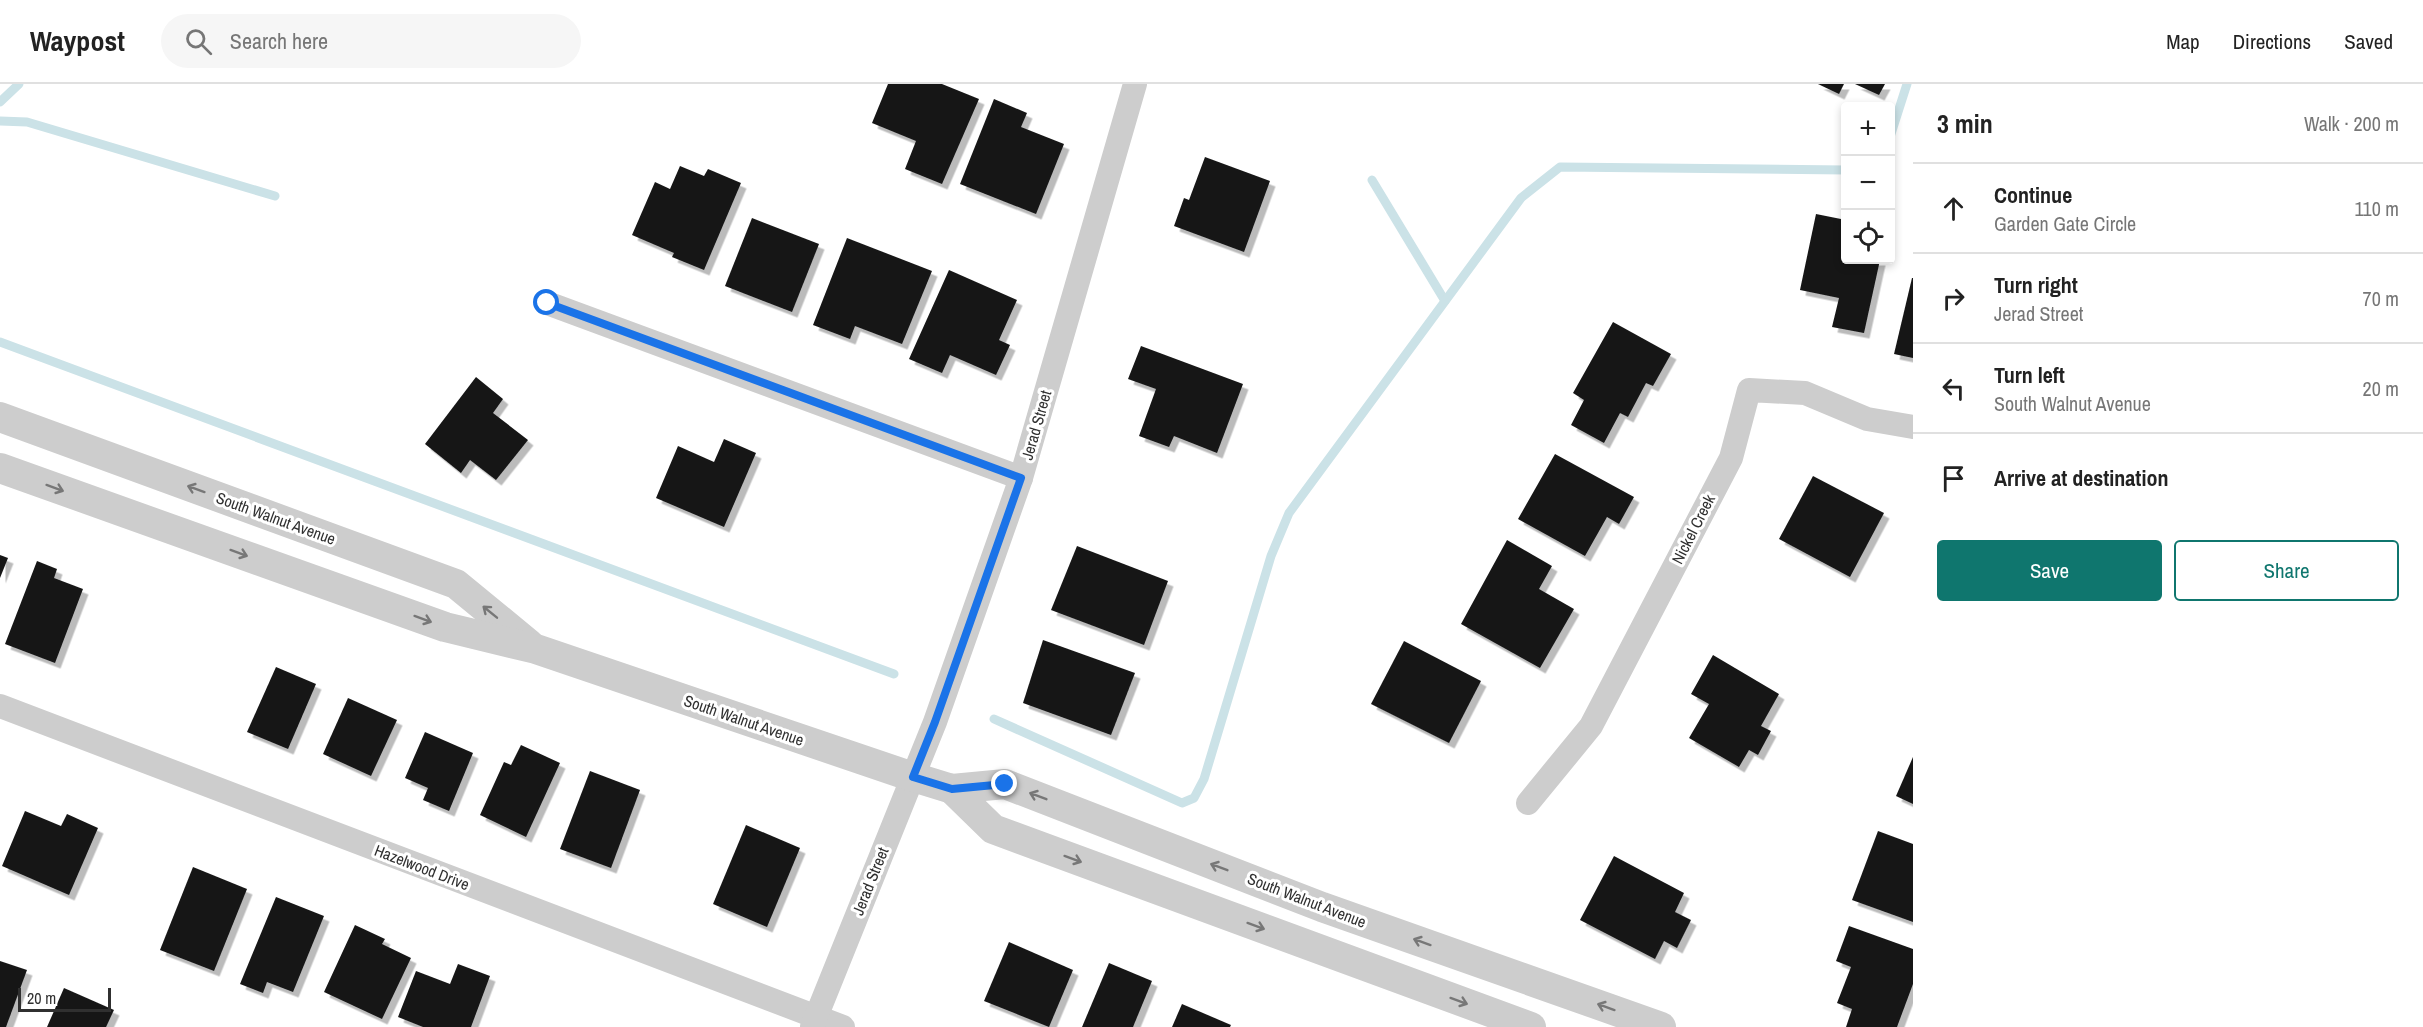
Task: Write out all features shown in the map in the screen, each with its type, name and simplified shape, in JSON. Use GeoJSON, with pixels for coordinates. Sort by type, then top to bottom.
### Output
{"type":"FeatureCollection","features":[{"type":"Feature","properties":{"kind":"street","name":"Jerad Street"},"geometry":{"type":"LineString","coordinates":[[814,1022],[935,722],[1021,478],[1135,84]]}},
{"type":"Feature","properties":{"kind":"street"},"geometry":{"type":"LineString","coordinates":[[547,303],[1021,478]]}},
{"type":"Feature","properties":{"kind":"street","name":"Nickel Creek"},"geometry":{"type":"LineString","coordinates":[[1528,803],[1591,726],[1731,458],[1749,390],[1805,393],[1867,419],[1913,427]]}},
{"type":"Feature","properties":{"kind":"street","name":"South Walnut Avenue"},"geometry":{"type":"LineString","coordinates":[[0,417],[456,584],[536,649]]}},
{"type":"Feature","properties":{"kind":"street","name":"South Walnut Avenue"},"geometry":{"type":"LineString","coordinates":[[0,468],[445,627],[536,649],[913,777],[952,789],[1005,784],[1322,906],[1661,1027]]}},
{"type":"Feature","properties":{"kind":"street","name":"Hazelwood Drive"},"geometry":{"type":"LineString","coordinates":[[0,706],[814,1022],[843,1027]]}},
{"type":"Feature","properties":{"kind":"street","name":"South Walnut Avenue"},"geometry":{"type":"LineString","coordinates":[[952,789],[993,829],[1531,1027]]}},
{"type":"Feature","properties":{"kind":"building"},"geometry":{"type":"Polygon","coordinates":[[[888,84],[942,84],[979,99],[942,184],[905,169],[916,141],[872,123],[888,84]]]}},
{"type":"Feature","properties":{"kind":"building"},"geometry":{"type":"Polygon","coordinates":[[[1818,84],[1844,84],[1839,94],[1818,84]]]}},
{"type":"Feature","properties":{"kind":"building"},"geometry":{"type":"Polygon","coordinates":[[[1855,84],[1885,84],[1879,95],[1855,84]]]}},
{"type":"Feature","properties":{"kind":"building"},"geometry":{"type":"Polygon","coordinates":[[[994,99],[1027,113],[1021,127],[1064,144],[1036,214],[960,184],[994,99]]]}},
{"type":"Feature","properties":{"kind":"building"},"geometry":{"type":"Polygon","coordinates":[[[1205,157],[1270,181],[1244,252],[1174,226],[1184,198],[1189,200],[1205,157]]]}},
{"type":"Feature","properties":{"kind":"building"},"geometry":{"type":"Polygon","coordinates":[[[680,166],[704,176],[708,169],[741,183],[704,270],[672,257],[674,253],[632,235],[655,182],[670,189],[680,166]]]}},
{"type":"Feature","properties":{"kind":"building"},"geometry":{"type":"Polygon","coordinates":[[[1816,214],[1841,219],[1841,264],[1879,264],[1864,333],[1832,327],[1839,298],[1800,290],[1816,214]]]}},
{"type":"Feature","properties":{"kind":"building"},"geometry":{"type":"Polygon","coordinates":[[[752,218],[819,244],[792,312],[725,286],[752,218]]]}},
{"type":"Feature","properties":{"kind":"building"},"geometry":{"type":"Polygon","coordinates":[[[847,238],[932,271],[902,344],[855,326],[850,339],[813,325],[847,238]]]}},
{"type":"Feature","properties":{"kind":"building"},"geometry":{"type":"Polygon","coordinates":[[[949,270],[1017,300],[999,340],[1010,345],[996,375],[950,355],[942,373],[909,359],[949,270]]]}},
{"type":"Feature","properties":{"kind":"building"},"geometry":{"type":"Polygon","coordinates":[[[1913,278],[1913,358],[1894,354],[1913,278]]]}},
{"type":"Feature","properties":{"kind":"building"},"geometry":{"type":"Polygon","coordinates":[[[1613,322],[1671,354],[1653,386],[1646,383],[1628,417],[1620,413],[1604,443],[1571,425],[1584,400],[1573,393],[1613,322]]]}},
{"type":"Feature","properties":{"kind":"building"},"geometry":{"type":"Polygon","coordinates":[[[1141,346],[1243,384],[1217,453],[1174,436],[1169,447],[1139,436],[1156,389],[1128,379],[1141,346]]]}},
{"type":"Feature","properties":{"kind":"building"},"geometry":{"type":"Polygon","coordinates":[[[476,377],[503,399],[493,413],[528,440],[496,480],[470,460],[461,473],[425,444],[476,377]]]}},
{"type":"Feature","properties":{"kind":"building"},"geometry":{"type":"Polygon","coordinates":[[[724,439],[756,453],[724,527],[656,498],[678,446],[714,462],[724,439]]]}},
{"type":"Feature","properties":{"kind":"building"},"geometry":{"type":"Polygon","coordinates":[[[1555,454],[1634,497],[1619,524],[1607,517],[1585,556],[1518,519],[1555,454]]]}},
{"type":"Feature","properties":{"kind":"building"},"geometry":{"type":"Polygon","coordinates":[[[1813,476],[1884,513],[1850,577],[1779,539],[1813,476]]]}},
{"type":"Feature","properties":{"kind":"building"},"geometry":{"type":"Polygon","coordinates":[[[1507,540],[1552,566],[1539,589],[1574,609],[1540,668],[1461,624],[1507,540]]]}},
{"type":"Feature","properties":{"kind":"building"},"geometry":{"type":"Polygon","coordinates":[[[1077,546],[1168,581],[1144,645],[1051,610],[1077,546]]]}},
{"type":"Feature","properties":{"kind":"building"},"geometry":{"type":"Polygon","coordinates":[[[0,555],[8,558],[0,578],[0,555]]]}},
{"type":"Feature","properties":{"kind":"building"},"geometry":{"type":"Polygon","coordinates":[[[37,561],[57,569],[54,578],[83,589],[55,663],[5,644],[37,561]]]}},
{"type":"Feature","properties":{"kind":"building"},"geometry":{"type":"Polygon","coordinates":[[[1043,640],[1135,673],[1111,735],[1023,703],[1043,640]]]}},
{"type":"Feature","properties":{"kind":"building"},"geometry":{"type":"Polygon","coordinates":[[[1404,641],[1481,681],[1449,743],[1371,704],[1404,641]]]}},
{"type":"Feature","properties":{"kind":"building"},"geometry":{"type":"Polygon","coordinates":[[[1713,655],[1779,694],[1761,726],[1771,731],[1758,755],[1749,750],[1739,767],[1689,738],[1709,704],[1691,694],[1713,655]]]}},
{"type":"Feature","properties":{"kind":"building"},"geometry":{"type":"Polygon","coordinates":[[[276,667],[316,684],[288,749],[247,732],[276,667]]]}},
{"type":"Feature","properties":{"kind":"building"},"geometry":{"type":"Polygon","coordinates":[[[348,698],[397,720],[371,776],[323,754],[348,698]]]}},
{"type":"Feature","properties":{"kind":"building"},"geometry":{"type":"Polygon","coordinates":[[[425,732],[473,753],[449,811],[423,800],[428,788],[405,778],[425,732]]]}},
{"type":"Feature","properties":{"kind":"building"},"geometry":{"type":"Polygon","coordinates":[[[521,745],[560,763],[526,837],[480,815],[504,762],[511,765],[521,745]]]}},
{"type":"Feature","properties":{"kind":"building"},"geometry":{"type":"Polygon","coordinates":[[[1913,757],[1913,804],[1896,796],[1913,757]]]}},
{"type":"Feature","properties":{"kind":"building"},"geometry":{"type":"Polygon","coordinates":[[[590,771],[640,790],[611,868],[560,849],[590,771]]]}},
{"type":"Feature","properties":{"kind":"building"},"geometry":{"type":"Polygon","coordinates":[[[25,811],[61,826],[67,814],[98,828],[69,895],[2,866],[25,811]]]}},
{"type":"Feature","properties":{"kind":"building"},"geometry":{"type":"Polygon","coordinates":[[[746,825],[800,848],[767,927],[713,904],[746,825]]]}},
{"type":"Feature","properties":{"kind":"building"},"geometry":{"type":"Polygon","coordinates":[[[1878,831],[1913,844],[1913,922],[1852,900],[1878,831]]]}},
{"type":"Feature","properties":{"kind":"building"},"geometry":{"type":"Polygon","coordinates":[[[1614,856],[1684,893],[1675,912],[1691,920],[1677,948],[1664,941],[1655,959],[1580,920],[1614,856]]]}},
{"type":"Feature","properties":{"kind":"building"},"geometry":{"type":"Polygon","coordinates":[[[193,867],[247,889],[214,971],[160,950],[193,867]]]}},
{"type":"Feature","properties":{"kind":"building"},"geometry":{"type":"Polygon","coordinates":[[[276,897],[324,916],[293,992],[267,982],[263,993],[240,984],[276,897]]]}},
{"type":"Feature","properties":{"kind":"building"},"geometry":{"type":"Polygon","coordinates":[[[355,925],[385,939],[382,944],[411,958],[382,1019],[324,992],[355,925]]]}},
{"type":"Feature","properties":{"kind":"building"},"geometry":{"type":"Polygon","coordinates":[[[1849,926],[1913,949],[1913,984],[1897,1027],[1846,1027],[1852,1009],[1837,1003],[1851,967],[1836,961],[1849,926]]]}},
{"type":"Feature","properties":{"kind":"building"},"geometry":{"type":"Polygon","coordinates":[[[1009,942],[1073,970],[1049,1027],[984,1001],[1009,942]]]}},
{"type":"Feature","properties":{"kind":"building"},"geometry":{"type":"Polygon","coordinates":[[[0,961],[27,970],[6,1027],[0,1027],[0,961]]]}},
{"type":"Feature","properties":{"kind":"building"},"geometry":{"type":"Polygon","coordinates":[[[1109,963],[1152,981],[1133,1027],[1082,1027],[1109,963]]]}},
{"type":"Feature","properties":{"kind":"building"},"geometry":{"type":"Polygon","coordinates":[[[458,964],[490,976],[471,1027],[423,1027],[398,1017],[416,971],[450,984],[458,964]]]}},
{"type":"Feature","properties":{"kind":"building"},"geometry":{"type":"Polygon","coordinates":[[[64,988],[114,1010],[106,1027],[47,1027],[64,988]]]}},
{"type":"Feature","properties":{"kind":"building"},"geometry":{"type":"Polygon","coordinates":[[[1182,1004],[1231,1025],[1230,1027],[1172,1027],[1182,1004]]]}},
{"type":"Feature","properties":{"kind":"waterway"},"geometry":{"type":"LineString","coordinates":[[0,102],[19,84]]}},
{"type":"Feature","properties":{"kind":"waterway"},"geometry":{"type":"LineString","coordinates":[[1895,121],[1907,84]]}},
{"type":"Feature","properties":{"kind":"waterway"},"geometry":{"type":"LineString","coordinates":[[0,121],[27,122],[275,196]]}},
{"type":"Feature","properties":{"kind":"waterway"},"geometry":{"type":"LineString","coordinates":[[994,719],[1182,803],[1194,798],[1204,779],[1271,556],[1289,513],[1521,198],[1560,167],[1841,170]]}},
{"type":"Feature","properties":{"kind":"waterway"},"geometry":{"type":"LineString","coordinates":[[1372,180],[1445,301]]}},
{"type":"Feature","properties":{"kind":"waterway"},"geometry":{"type":"LineString","coordinates":[[0,342],[894,674]]}},
{"type":"Feature","properties":{"kind":"route"},"geometry":{"type":"LineString","coordinates":[[547,303],[1021,478],[935,722],[913,777],[952,789],[1005,784]]}}]}
